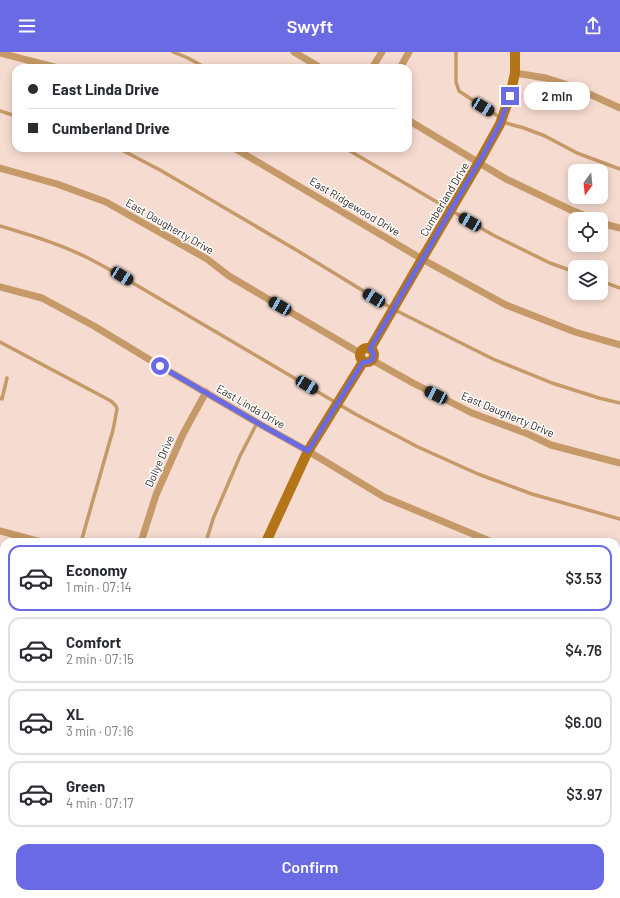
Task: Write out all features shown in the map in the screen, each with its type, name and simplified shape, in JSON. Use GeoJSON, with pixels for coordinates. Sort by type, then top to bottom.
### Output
{"type":"FeatureCollection","features":[{"type":"Feature","properties":{"kind":"street"},"geometry":{"type":"LineString","coordinates":[[294,52],[314,64]]}},
{"type":"Feature","properties":{"kind":"street"},"geometry":{"type":"LineString","coordinates":[[374,64],[382,52]]}},
{"type":"Feature","properties":{"kind":"street"},"geometry":{"type":"LineString","coordinates":[[402,64],[409,52]]}},
{"type":"Feature","properties":{"kind":"street","name":"Cumberland Drive"},"geometry":{"type":"LineString","coordinates":[[365,358],[374,356],[374,353],[370,349],[480,162],[502,120],[515,74],[515,52]]}},
{"type":"Feature","properties":{"kind":"street"},"geometry":{"type":"LineString","coordinates":[[0,53],[43,64]]}},
{"type":"Feature","properties":{"kind":"street"},"geometry":{"type":"LineString","coordinates":[[515,74],[546,78],[574,87],[620,108]]}},
{"type":"Feature","properties":{"kind":"street"},"geometry":{"type":"LineString","coordinates":[[412,122],[506,179],[576,212]]}},
{"type":"Feature","properties":{"kind":"street","name":"East Ridgewood Drive"},"geometry":{"type":"LineString","coordinates":[[241,152],[422,259],[506,304],[575,332],[620,345]]}},
{"type":"Feature","properties":{"kind":"street","name":"East Daugherty Drive"},"geometry":{"type":"LineString","coordinates":[[0,168],[57,184],[106,202],[207,259],[228,276],[365,358],[472,413],[528,434],[551,445],[620,463]]}},
{"type":"Feature","properties":{"kind":"street"},"geometry":{"type":"LineString","coordinates":[[608,224],[620,228]]}},
{"type":"Feature","properties":{"kind":"street","name":"East Linda Drive"},"geometry":{"type":"LineString","coordinates":[[0,287],[42,298],[94,326],[257,423],[384,496],[483,538]]}},
{"type":"Feature","properties":{"kind":"street"},"geometry":{"type":"LineString","coordinates":[[268,538],[308,451],[365,358]]}},
{"type":"Feature","properties":{"kind":"street","name":"Dollye Drive"},"geometry":{"type":"LineString","coordinates":[[142,538],[156,496],[183,434],[206,392]]}},
{"type":"Feature","properties":{"kind":"street"},"geometry":{"type":"LineString","coordinates":[[0,531],[26,538]]}},
{"type":"Feature","properties":{"kind":"lane"},"geometry":{"type":"LineString","coordinates":[[173,52],[199,64]]}},
{"type":"Feature","properties":{"kind":"lane"},"geometry":{"type":"LineString","coordinates":[[456,52],[456,82],[459,90],[471,99],[502,120],[544,136],[577,153],[620,168]]}},
{"type":"Feature","properties":{"kind":"lane"},"geometry":{"type":"LineString","coordinates":[[0,112],[12,115]]}},
{"type":"Feature","properties":{"kind":"lane"},"geometry":{"type":"LineString","coordinates":[[125,152],[172,177],[393,309],[493,359],[552,383],[620,403]]}},
{"type":"Feature","properties":{"kind":"lane"},"geometry":{"type":"LineString","coordinates":[[352,152],[493,235],[542,260],[568,269]]}},
{"type":"Feature","properties":{"kind":"lane"},"geometry":{"type":"LineString","coordinates":[[0,226],[37,237],[88,258],[122,276],[357,415],[418,447],[478,474],[532,494],[620,519]]}},
{"type":"Feature","properties":{"kind":"lane"},"geometry":{"type":"LineString","coordinates":[[608,284],[620,288]]}},
{"type":"Feature","properties":{"kind":"lane"},"geometry":{"type":"LineString","coordinates":[[0,342],[111,401],[116,406],[117,409],[113,430],[83,538]]}},
{"type":"Feature","properties":{"kind":"lane"},"geometry":{"type":"LineString","coordinates":[[0,398],[2,399],[7,378]]}},
{"type":"Feature","properties":{"kind":"lane"},"geometry":{"type":"LineString","coordinates":[[207,538],[216,512],[240,456],[257,423]]}},
{"type":"Feature","properties":{"kind":"route"},"geometry":{"type":"LineString","coordinates":[[160,366],[308,451],[363,362],[369,362],[372,360],[374,353],[370,349],[480,162],[500,124],[510,96]]}}]}
